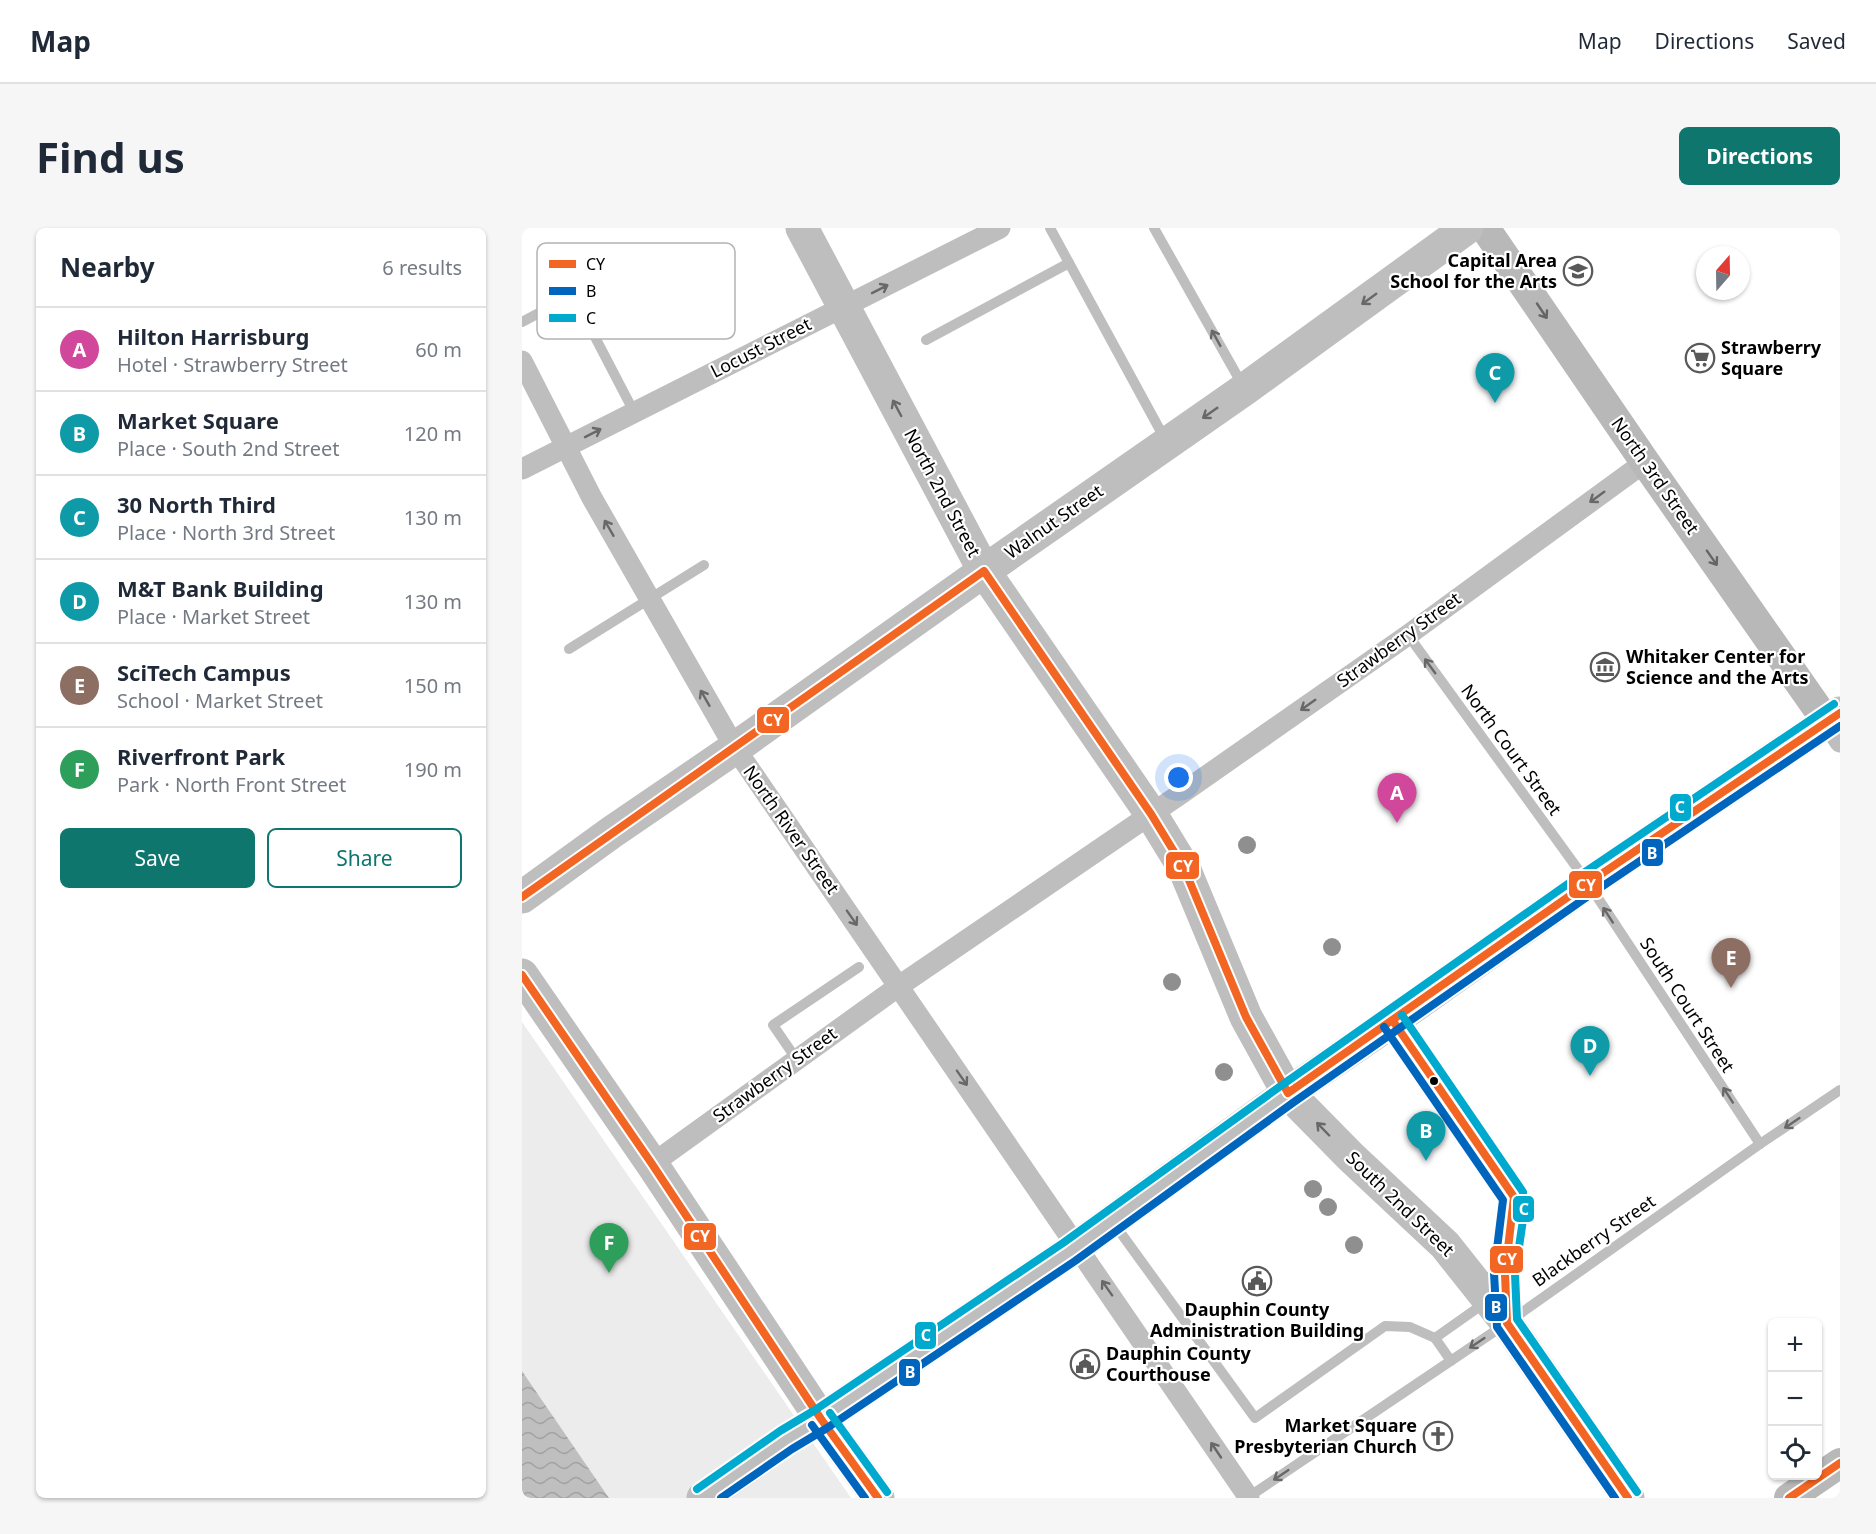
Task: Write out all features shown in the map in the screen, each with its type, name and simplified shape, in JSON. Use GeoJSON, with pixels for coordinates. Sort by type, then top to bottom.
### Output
{"type":"FeatureCollection","features":[{"type":"Feature","properties":{"kind":"main road","name":"North 2nd Street"},"geometry":{"type":"LineString","coordinates":[[802,228],[984,571],[1151,814],[1184,868],[1246,1017],[1288,1093]]}},
{"type":"Feature","properties":{"kind":"main road","name":"Walnut Street"},"geometry":{"type":"LineString","coordinates":[[522,897],[1245,389],[1467,228]]}},
{"type":"Feature","properties":{"kind":"main road","name":"North 3rd Street"},"geometry":{"type":"LineString","coordinates":[[1485,228],[1644,462],[1836,726]]}},
{"type":"Feature","properties":{"kind":"main road"},"geometry":{"type":"LineString","coordinates":[[703,1498],[786,1440],[821,1419],[1078,1246],[1288,1093],[1587,883],[1836,726]]}},
{"type":"Feature","properties":{"kind":"main road"},"geometry":{"type":"LineString","coordinates":[[522,975],[652,1164],[821,1419],[878,1498]]}},
{"type":"Feature","properties":{"kind":"main road","name":"South 2nd Street"},"geometry":{"type":"LineString","coordinates":[[1288,1093],[1351,1157],[1445,1245],[1497,1312],[1628,1498]]}},
{"type":"Feature","properties":{"kind":"main road"},"geometry":{"type":"LineString","coordinates":[[1789,1498],[1840,1463]]}},
{"type":"Feature","properties":{"kind":"street","name":"Locust Street"},"geometry":{"type":"LineString","coordinates":[[522,469],[1000,228]]}},
{"type":"Feature","properties":{"kind":"street","name":"North River Street"},"geometry":{"type":"LineString","coordinates":[[522,360],[592,498],[735,748],[1078,1246],[1248,1498]]}},
{"type":"Feature","properties":{"kind":"street","name":"Strawberry Street"},"geometry":{"type":"LineString","coordinates":[[652,1164],[899,986],[1408,635],[1644,462]]}},
{"type":"Feature","properties":{"kind":"lane"},"geometry":{"type":"LineString","coordinates":[[1050,228],[1167,443]]}},
{"type":"Feature","properties":{"kind":"lane"},"geometry":{"type":"LineString","coordinates":[[1154,228],[1245,389]]}},
{"type":"Feature","properties":{"kind":"lane"},"geometry":{"type":"LineString","coordinates":[[926,340],[1069,263]]}},
{"type":"Feature","properties":{"kind":"lane"},"geometry":{"type":"LineString","coordinates":[[522,322],[537,314]]}},
{"type":"Feature","properties":{"kind":"lane"},"geometry":{"type":"LineString","coordinates":[[596,339],[634,412]]}},
{"type":"Feature","properties":{"kind":"lane"},"geometry":{"type":"LineString","coordinates":[[569,649],[704,566]]}},
{"type":"Feature","properties":{"kind":"lane","name":"North Court Street"},"geometry":{"type":"LineString","coordinates":[[1408,635],[1587,883]]}},
{"type":"Feature","properties":{"kind":"lane","name":"South Court Street"},"geometry":{"type":"LineString","coordinates":[[1587,883],[1760,1144]]}},
{"type":"Feature","properties":{"kind":"lane"},"geometry":{"type":"LineString","coordinates":[[797,1060],[773,1025],[859,967]]}},
{"type":"Feature","properties":{"kind":"lane"},"geometry":{"type":"LineString","coordinates":[[1393,1021],[1514,1197],[1514,1212],[1506,1261],[1505,1302],[1497,1312],[1435,1338]]}},
{"type":"Feature","properties":{"kind":"lane","name":"Blackberry Street"},"geometry":{"type":"LineString","coordinates":[[1248,1498],[1451,1361],[1497,1312],[1760,1144],[1840,1090]]}},
{"type":"Feature","properties":{"kind":"lane"},"geometry":{"type":"LineString","coordinates":[[1112,1221],[1255,1418],[1385,1326],[1410,1327],[1435,1338],[1451,1361]]}},
{"type":"Feature","properties":{"kind":"shaded area"},"geometry":{"type":"Polygon","coordinates":[[[522,1022],[851,1498],[609,1498],[522,1371],[522,1022]]]}},
{"type":"Feature","properties":{"kind":"water"},"geometry":{"type":"Polygon","coordinates":[[[522,1371],[609,1498],[522,1498],[522,1371]]]}},
{"type":"Feature","properties":{"kind":"transit line","name":"CY"},"geometry":{"type":"LineString","coordinates":[[522,897],[984,571],[1151,814],[1184,868],[1246,1017],[1288,1093],[1588,883],[1840,713]]}},
{"type":"Feature","properties":{"kind":"transit line","name":"C"},"geometry":{"type":"LineString","coordinates":[[697,1489],[780,1431],[815,1410],[1063,1243],[1282,1085],[1582,874],[1834,704]]}},
{"type":"Feature","properties":{"kind":"transit line","name":"B"},"geometry":{"type":"LineString","coordinates":[[721,1498],[1075,1261],[1294,1102],[1594,892],[1840,726]]}},
{"type":"Feature","properties":{"kind":"transit line","name":"CY"},"geometry":{"type":"LineString","coordinates":[[522,975],[652,1164],[821,1419],[878,1498]]}},
{"type":"Feature","properties":{"kind":"transit line","name":"C"},"geometry":{"type":"LineString","coordinates":[[1402,1015],[1523,1192],[1524,1213],[1515,1274],[1517,1319],[1637,1492]]}},
{"type":"Feature","properties":{"kind":"transit line","name":"CY"},"geometry":{"type":"LineString","coordinates":[[1393,1021],[1514,1197],[1505,1274],[1507,1323],[1628,1498]]}},
{"type":"Feature","properties":{"kind":"transit line","name":"B"},"geometry":{"type":"LineString","coordinates":[[1384,1027],[1503,1200],[1494,1273],[1497,1327],[1615,1498]]}},
{"type":"Feature","properties":{"kind":"transit line","name":"C"},"geometry":{"type":"LineString","coordinates":[[830,1413],[887,1492]]}},
{"type":"Feature","properties":{"kind":"transit line","name":"B"},"geometry":{"type":"LineString","coordinates":[[812,1425],[865,1498]]}},
{"type":"Feature","properties":{"kind":"transit line","name":"CY"},"geometry":{"type":"LineString","coordinates":[[1789,1498],[1840,1463]]}},
{"type":"Feature","properties":{"kind":"place","name":"Capital Area School for the Arts"},"geometry":{"type":"Point","coordinates":[1578,271]}},
{"type":"Feature","properties":{"kind":"place","name":"Strawberry Square"},"geometry":{"type":"Point","coordinates":[1700,358]}},
{"type":"Feature","properties":{"kind":"place","name":"30 North Third"},"geometry":{"type":"Point","coordinates":[1495,403]}},
{"type":"Feature","properties":{"kind":"place","name":"Whitaker Center for Science and the Arts"},"geometry":{"type":"Point","coordinates":[1605,667]}},
{"type":"Feature","properties":{"kind":"place","name":"Hilton Harrisburg"},"geometry":{"type":"Point","coordinates":[1397,823]}},
{"type":"Feature","properties":{"kind":"place","name":"SciTech Campus"},"geometry":{"type":"Point","coordinates":[1731,988]}},
{"type":"Feature","properties":{"kind":"place","name":"M&T Bank Building"},"geometry":{"type":"Point","coordinates":[1590,1076]}},
{"type":"Feature","properties":{"kind":"place","name":"Market Square"},"geometry":{"type":"Point","coordinates":[1426,1161]}},
{"type":"Feature","properties":{"kind":"place","name":"Riverfront Park"},"geometry":{"type":"Point","coordinates":[609,1273]}},
{"type":"Feature","properties":{"kind":"place","name":"Dauphin County Administration Building"},"geometry":{"type":"Point","coordinates":[1257,1281]}},
{"type":"Feature","properties":{"kind":"place","name":"Dauphin County Courthouse"},"geometry":{"type":"Point","coordinates":[1085,1364]}},
{"type":"Feature","properties":{"kind":"place","name":"Market Square Presbyterian Church"},"geometry":{"type":"Point","coordinates":[1438,1436]}}]}
